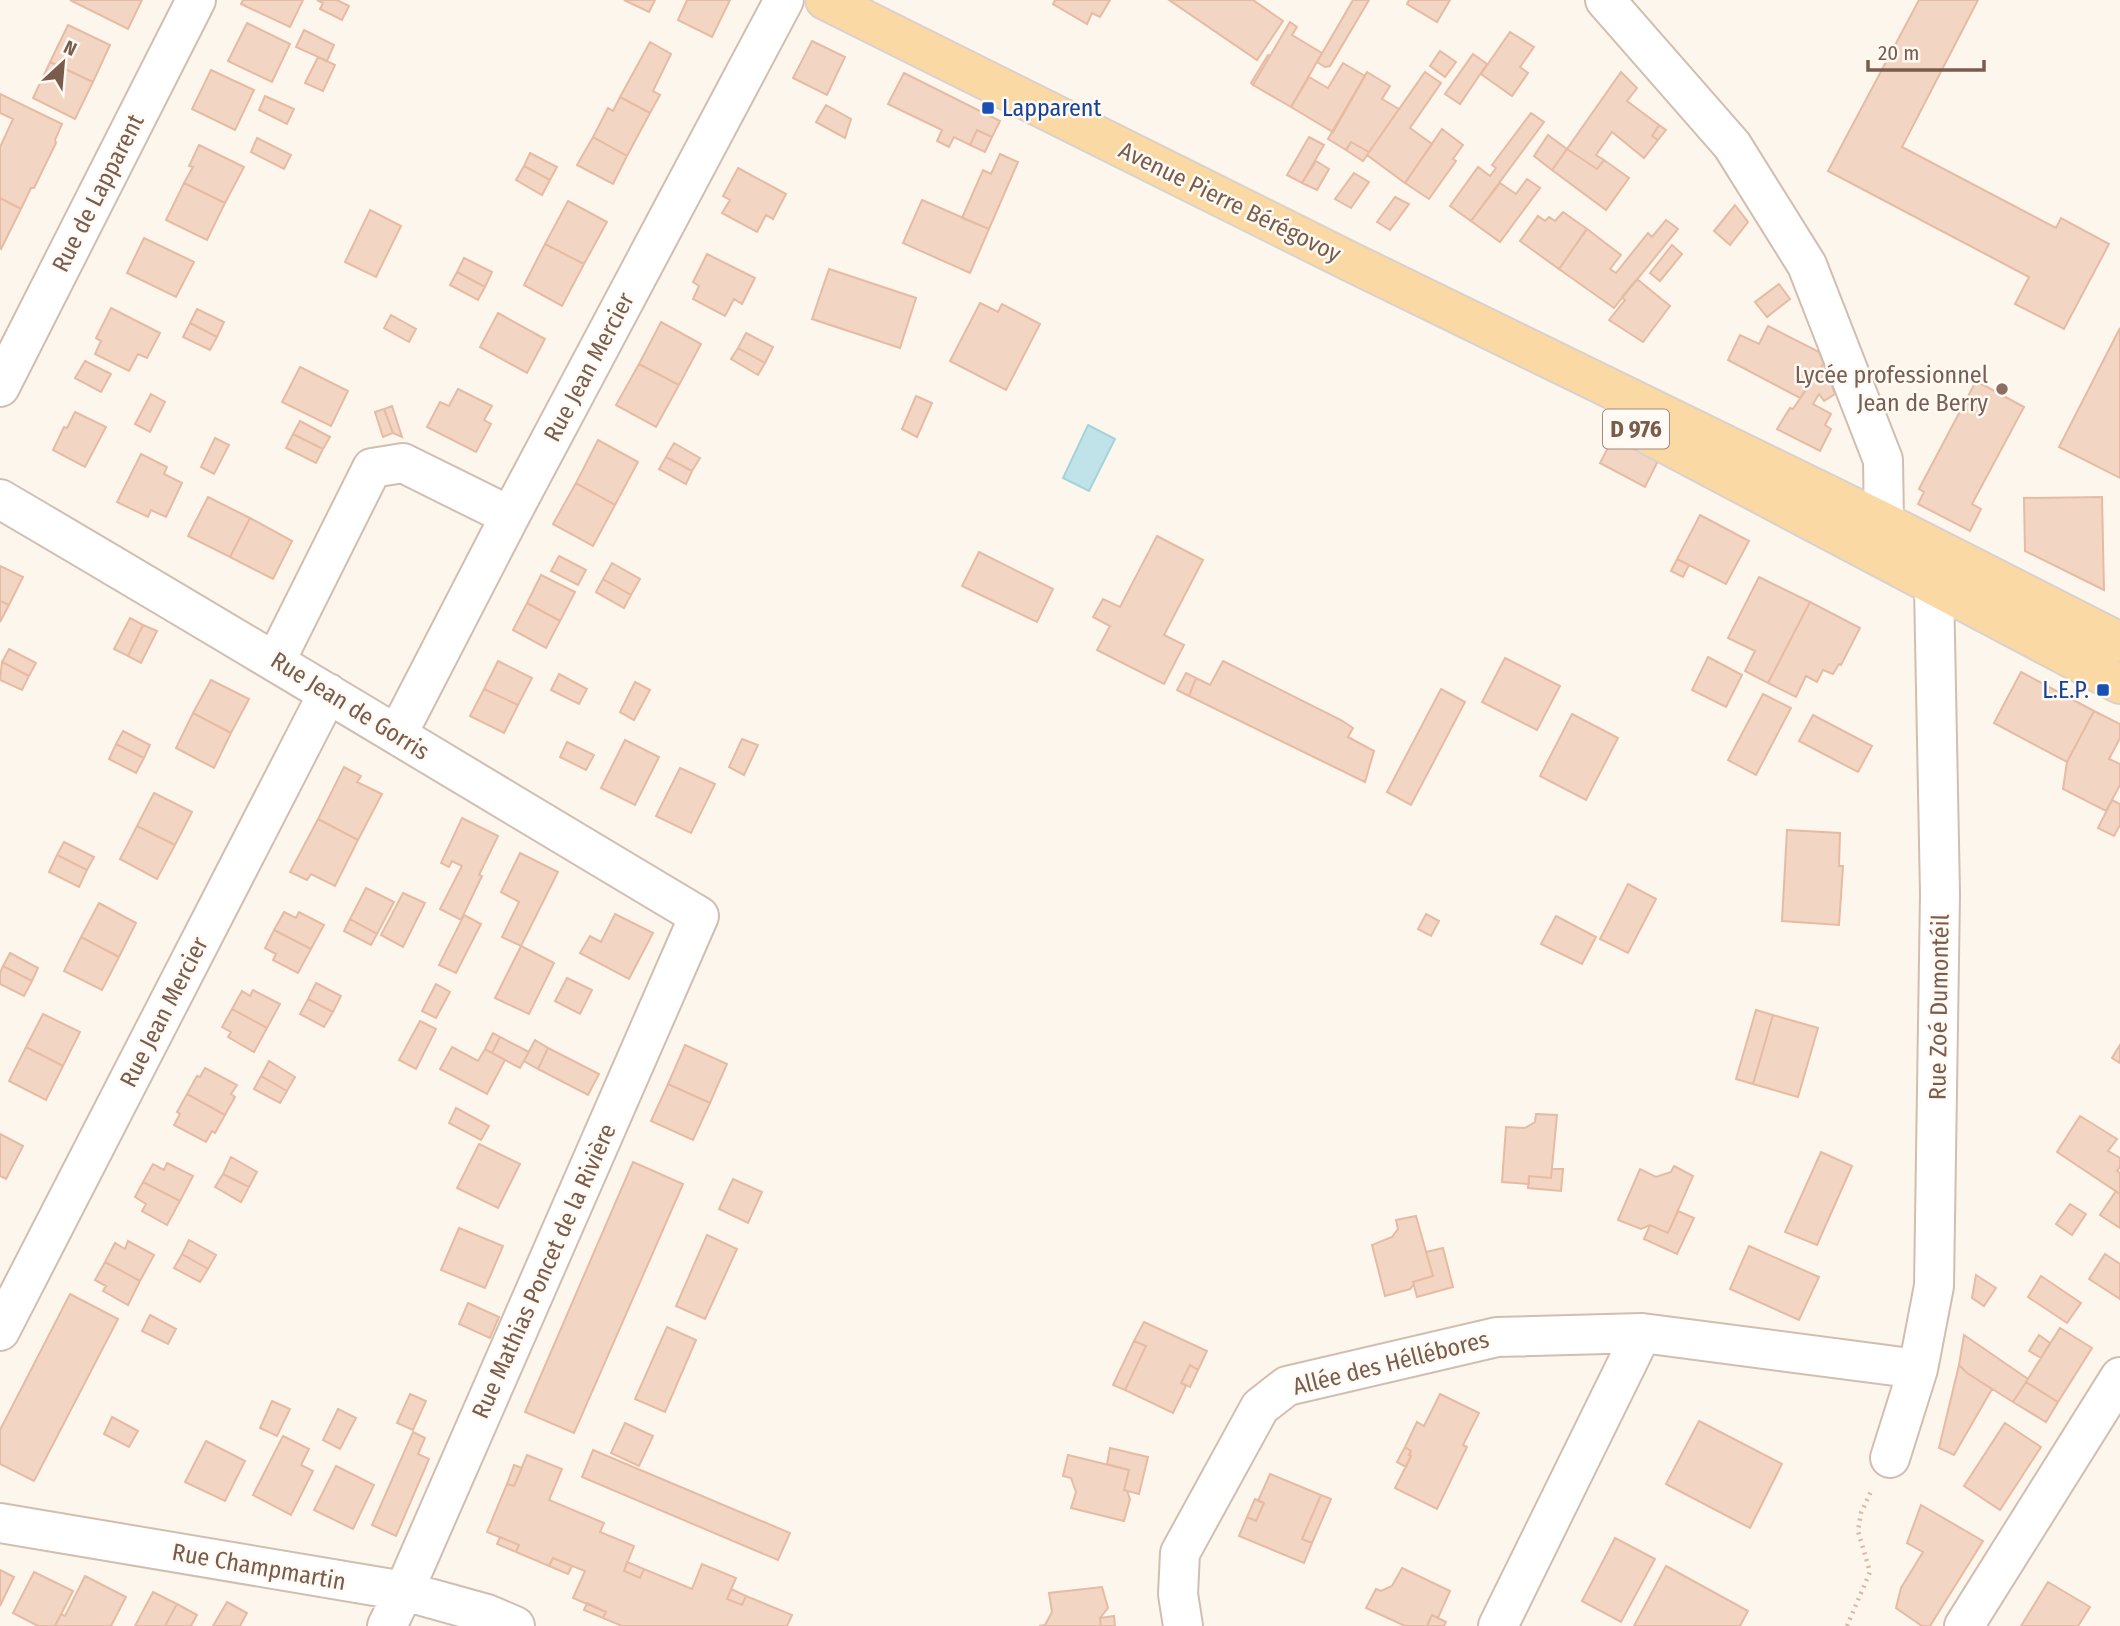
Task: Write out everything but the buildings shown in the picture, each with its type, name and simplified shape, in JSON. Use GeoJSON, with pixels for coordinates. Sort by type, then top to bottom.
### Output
{"type":"FeatureCollection","features":[{"type":"Feature","properties":{"kind":"main road","name":"Avenue Pierre Bérégovoy"},"geometry":{"type":"LineString","coordinates":[[825,0],[1372,272],[1481,346],[1885,535],[1928,570]]}},
{"type":"Feature","properties":{"kind":"main road","name":"D 976"},"geometry":{"type":"LineString","coordinates":[[1928,570],[2120,642]]}},
{"type":"Feature","properties":{"kind":"main road","name":"D 976"},"geometry":{"type":"LineString","coordinates":[[1928,570],[2120,684]]}},
{"type":"Feature","properties":{"kind":"street","name":"Rue de Lapparent"},"geometry":{"type":"LineString","coordinates":[[0,387],[196,0]]}},
{"type":"Feature","properties":{"kind":"street","name":"Rue Jean Mercier"},"geometry":{"type":"LineString","coordinates":[[397,736],[510,516],[785,0]]}},
{"type":"Feature","properties":{"kind":"street"},"geometry":{"type":"LineString","coordinates":[[1605,0],[1732,145],[1807,265],[1883,460],[1885,535]]}},
{"type":"Feature","properties":{"kind":"street"},"geometry":{"type":"LineString","coordinates":[[276,660],[372,468],[403,463],[510,516]]}},
{"type":"Feature","properties":{"kind":"street","name":"Rue Jean de Gorris"},"geometry":{"type":"LineString","coordinates":[[0,499],[276,660],[397,736],[699,916]]}},
{"type":"Feature","properties":{"kind":"street","name":"Rue Zoé Dumontéil"},"geometry":{"type":"LineString","coordinates":[[1890,1458],[1917,1369],[1935,1273],[1940,894],[1928,570]]}},
{"type":"Feature","properties":{"kind":"street","name":"Rue Jean Mercier"},"geometry":{"type":"LineString","coordinates":[[0,1331],[328,693]]}},
{"type":"Feature","properties":{"kind":"street","name":"Rue Mathias Poncet de la Rivière"},"geometry":{"type":"LineString","coordinates":[[387,1626],[699,916]]}},
{"type":"Feature","properties":{"kind":"street"},"geometry":{"type":"LineString","coordinates":[[1498,1626],[1642,1333]]}},
{"type":"Feature","properties":{"kind":"street","name":"Allée des Héllébores"},"geometry":{"type":"LineString","coordinates":[[1183,1626],[1178,1594],[1180,1553],[1260,1407],[1287,1386],[1497,1337],[1642,1333],[1917,1369]]}},
{"type":"Feature","properties":{"kind":"street"},"geometry":{"type":"LineString","coordinates":[[1964,1626],[2120,1377]]}},
{"type":"Feature","properties":{"kind":"street","name":"Rue Champmartin"},"geometry":{"type":"LineString","coordinates":[[0,1523],[404,1591],[487,1614],[515,1626]]}},
{"type":"Feature","properties":{"kind":"path"},"geometry":{"type":"LineString","coordinates":[[1847,1626],[1870,1572],[1858,1531],[1861,1513],[1890,1458]]}},
{"type":"Feature","properties":{"kind":"water"},"geometry":{"type":"Polygon","coordinates":[[[1088,425],[1115,439],[1089,491],[1063,478],[1088,425]]]}},
{"type":"Feature","properties":{"kind":"place","name":"Lapparent"},"geometry":{"type":"Point","coordinates":[988,108]}},
{"type":"Feature","properties":{"kind":"place","name":"Lycée professionnel Jean de Berry"},"geometry":{"type":"Point","coordinates":[2002,389]}},
{"type":"Feature","properties":{"kind":"place","name":"L.E.P."},"geometry":{"type":"Point","coordinates":[2103,690]}}]}
